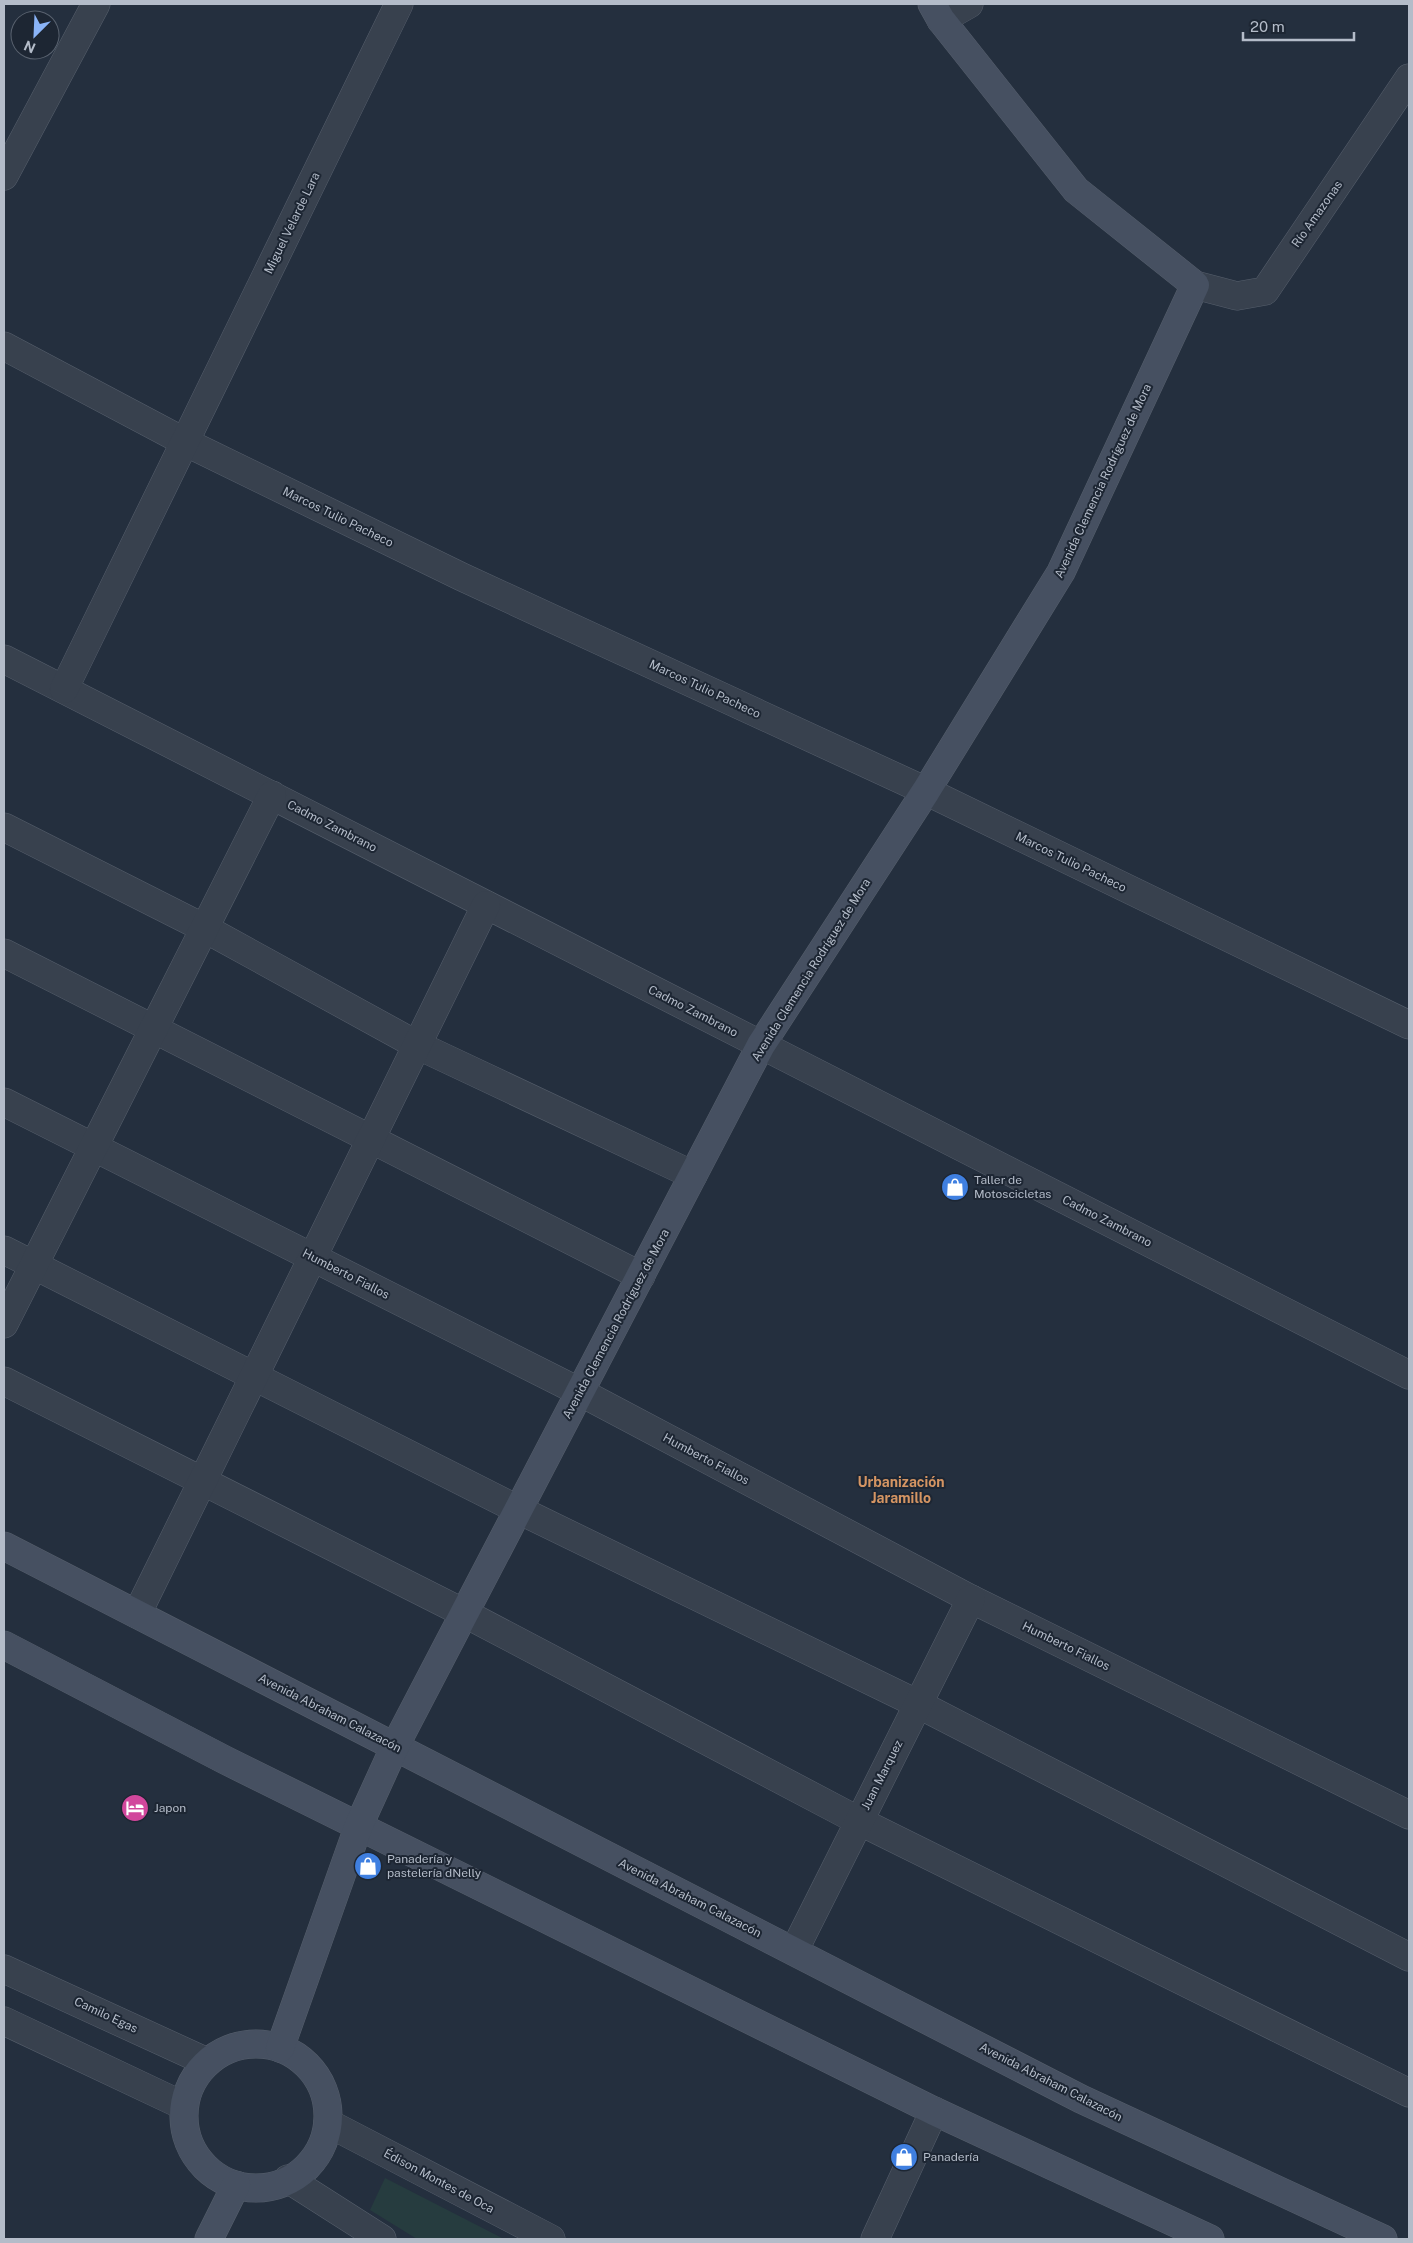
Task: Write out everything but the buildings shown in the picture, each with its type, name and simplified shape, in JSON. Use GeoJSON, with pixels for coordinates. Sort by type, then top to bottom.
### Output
{"type":"FeatureCollection","features":[{"type":"Feature","properties":{"kind":"street"},"geometry":{"type":"LineString","coordinates":[[4,176],[96,4]]}},
{"type":"Feature","properties":{"kind":"street","name":"Miguel Velarde Lara"},"geometry":{"type":"LineString","coordinates":[[64,689],[399,4]]}},
{"type":"Feature","properties":{"kind":"street"},"geometry":{"type":"LineString","coordinates":[[969,4],[936,12],[1076,190],[1196,285]]}},
{"type":"Feature","properties":{"kind":"street","name":"Río Amazonas"},"geometry":{"type":"LineString","coordinates":[[1196,285],[1237,296],[1265,291],[1409,78]]}},
{"type":"Feature","properties":{"kind":"street","name":"Avenida Clemencia Rodríguez de Mora"},"geometry":{"type":"LineString","coordinates":[[280,2048],[359,1825],[395,1746],[761,1045],[926,791],[1061,572],[1196,285]]}},
{"type":"Feature","properties":{"kind":"street","name":"Marcos Tulio Pacheco"},"geometry":{"type":"LineString","coordinates":[[4,346],[185,442],[462,577],[926,791],[1409,1025]]}},
{"type":"Feature","properties":{"kind":"street","name":"Cadmo Zambrano"},"geometry":{"type":"LineString","coordinates":[[4,659],[1409,1375]]}},
{"type":"Feature","properties":{"kind":"street"},"geometry":{"type":"LineString","coordinates":[[4,1324],[272,795]]}},
{"type":"Feature","properties":{"kind":"street"},"geometry":{"type":"LineString","coordinates":[[4,827],[204,928],[417,1045],[693,1175]]}},
{"type":"Feature","properties":{"kind":"street"},"geometry":{"type":"LineString","coordinates":[[137,1614],[486,905]]}},
{"type":"Feature","properties":{"kind":"street"},"geometry":{"type":"LineString","coordinates":[[4,953],[641,1276]]}},
{"type":"Feature","properties":{"kind":"street","name":"Humberto Fiallos"},"geometry":{"type":"LineString","coordinates":[[4,1102],[580,1392],[971,1599],[1409,1815]]}},
{"type":"Feature","properties":{"kind":"street"},"geometry":{"type":"LineString","coordinates":[[4,1250],[519,1510],[918,1704],[1409,1957]]}},
{"type":"Feature","properties":{"kind":"street"},"geometry":{"type":"LineString","coordinates":[[4,1381],[464,1614],[859,1822],[1409,2093]]}},
{"type":"Feature","properties":{"kind":"street","name":"Avenida Abraham Calazacón"},"geometry":{"type":"LineString","coordinates":[[4,1546],[1081,2099],[1382,2239]]}},
{"type":"Feature","properties":{"kind":"street","name":"Juan Marquez"},"geometry":{"type":"LineString","coordinates":[[794,1951],[971,1599]]}},
{"type":"Feature","properties":{"kind":"street"},"geometry":{"type":"LineString","coordinates":[[4,1645],[225,1760],[934,2110],[1210,2239]]}},
{"type":"Feature","properties":{"kind":"street","name":"Camilo Egas"},"geometry":{"type":"LineString","coordinates":[[4,1969],[207,2062]]}},
{"type":"Feature","properties":{"kind":"street"},"geometry":{"type":"LineString","coordinates":[[4,2021],[184,2106]]}},
{"type":"Feature","properties":{"kind":"street"},"geometry":{"type":"LineString","coordinates":[[261,2044],[280,2048],[301,2060],[317,2077],[326,2099],[328,2123],[324,2141],[314,2158],[301,2172],[288,2179],[261,2188],[236,2185],[217,2177],[202,2163],[190,2146],[184,2126],[184,2106],[192,2082],[207,2062],[224,2051],[242,2045],[261,2044]]}},
{"type":"Feature","properties":{"kind":"street"},"geometry":{"type":"LineString","coordinates":[[876,2239],[934,2110]]}},
{"type":"Feature","properties":{"kind":"street","name":"Édison Montes de Oca"},"geometry":{"type":"LineString","coordinates":[[328,2123],[551,2239]]}},
{"type":"Feature","properties":{"kind":"street"},"geometry":{"type":"LineString","coordinates":[[288,2179],[382,2239]]}},
{"type":"Feature","properties":{"kind":"street"},"geometry":{"type":"LineString","coordinates":[[209,2239],[236,2185]]}},
{"type":"Feature","properties":{"kind":"green space"},"geometry":{"type":"Polygon","coordinates":[[[385,2178],[504,2239],[417,2239],[370,2210],[385,2178]]]}},
{"type":"Feature","properties":{"kind":"place","name":"Taller de Motoscicletas"},"geometry":{"type":"Point","coordinates":[955,1187]}},
{"type":"Feature","properties":{"kind":"place","name":"Japon"},"geometry":{"type":"Point","coordinates":[135,1808]}},
{"type":"Feature","properties":{"kind":"place","name":"Panadería y pastelería dNelly"},"geometry":{"type":"Point","coordinates":[368,1866]}},
{"type":"Feature","properties":{"kind":"place","name":"Panadería"},"geometry":{"type":"Point","coordinates":[904,2157]}},
{"type":"Feature","properties":{"kind":"district","name":"Urbanización Jaramillo"},"geometry":{"type":"Point","coordinates":[901,1490]}}]}
